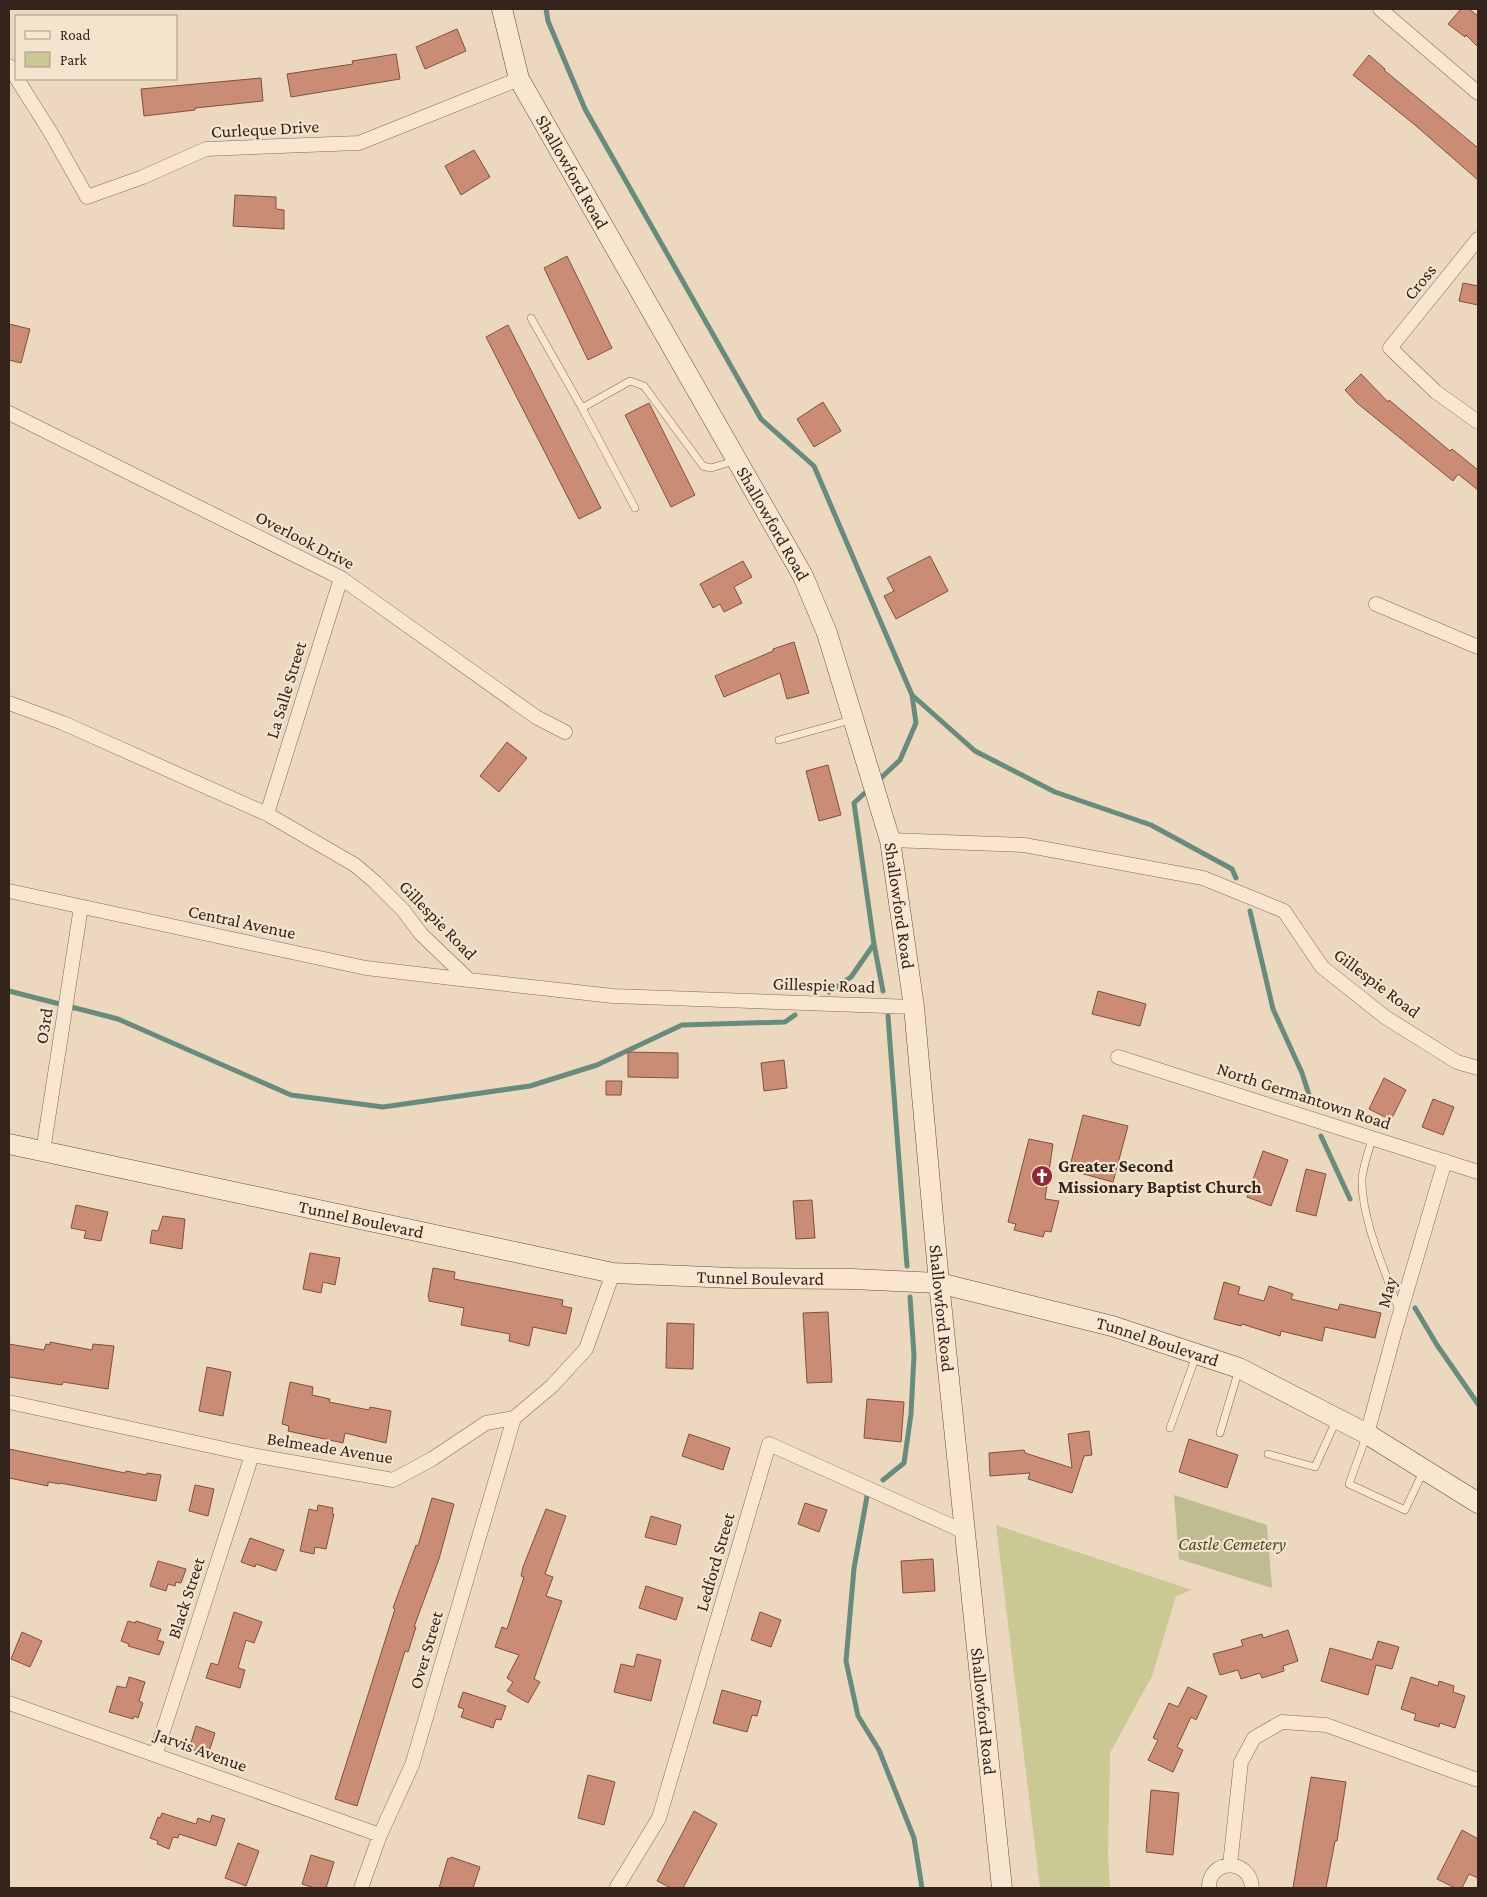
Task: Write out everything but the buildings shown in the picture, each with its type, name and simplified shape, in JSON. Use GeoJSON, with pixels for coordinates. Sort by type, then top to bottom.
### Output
{"type":"FeatureCollection","features":[{"type":"Feature","properties":{"kind":"street","name":"Shallowford Road"},"geometry":{"type":"LineString","coordinates":[[502,9],[519,79],[803,576],[828,633],[890,840],[914,1007],[939,1283],[1002,1888]]}},
{"type":"Feature","properties":{"kind":"street"},"geometry":{"type":"LineString","coordinates":[[1380,9],[1478,94]]}},
{"type":"Feature","properties":{"kind":"street","name":"Curleque Drive"},"geometry":{"type":"LineString","coordinates":[[18,80],[87,197],[143,177],[206,149],[359,143],[519,79]]}},
{"type":"Feature","properties":{"kind":"street","name":"Cross"},"geometry":{"type":"LineString","coordinates":[[1478,239],[1390,348],[1436,392],[1478,422]]}},
{"type":"Feature","properties":{"kind":"street","name":"Overlook Drive"},"geometry":{"type":"LineString","coordinates":[[9,413],[341,578],[536,717],[565,732]]}},
{"type":"Feature","properties":{"kind":"street","name":"La Salle Street"},"geometry":{"type":"LineString","coordinates":[[267,814],[341,578]]}},
{"type":"Feature","properties":{"kind":"street"},"geometry":{"type":"LineString","coordinates":[[1376,604],[1478,646]]}},
{"type":"Feature","properties":{"kind":"street","name":"Gillespie Road"},"geometry":{"type":"LineString","coordinates":[[9,703],[63,723],[267,814],[355,865],[382,889],[421,934],[469,980],[613,996],[914,1007]]}},
{"type":"Feature","properties":{"kind":"street","name":"Gillespie Road"},"geometry":{"type":"LineString","coordinates":[[890,840],[1024,845],[1203,878],[1284,911],[1322,967],[1385,1017],[1457,1062],[1478,1068]]}},
{"type":"Feature","properties":{"kind":"street","name":"Central Avenue"},"geometry":{"type":"LineString","coordinates":[[9,891],[366,968],[469,980]]}},
{"type":"Feature","properties":{"kind":"street","name":"O3rd"},"geometry":{"type":"LineString","coordinates":[[43,1151],[81,906]]}},
{"type":"Feature","properties":{"kind":"street","name":"North Germantown Road"},"geometry":{"type":"LineString","coordinates":[[1118,1057],[1478,1172]]}},
{"type":"Feature","properties":{"kind":"street","name":"Tunnel Boulevard"},"geometry":{"type":"LineString","coordinates":[[9,1144],[613,1273],[939,1283],[1112,1326],[1240,1368],[1368,1434],[1478,1503]]}},
{"type":"Feature","properties":{"kind":"street","name":"May"},"geometry":{"type":"LineString","coordinates":[[1368,1434],[1400,1313],[1445,1161]]}},
{"type":"Feature","properties":{"kind":"street","name":"Belmeade Avenue"},"geometry":{"type":"LineString","coordinates":[[9,1402],[252,1455],[393,1480],[432,1459],[486,1423],[514,1418],[552,1386],[586,1349],[613,1273]]}},
{"type":"Feature","properties":{"kind":"street","name":"Over Street"},"geometry":{"type":"LineString","coordinates":[[361,1888],[380,1835],[412,1766],[514,1418]]}},
{"type":"Feature","properties":{"kind":"street","name":"Ledford Street"},"geometry":{"type":"LineString","coordinates":[[617,1887],[659,1818],[769,1444],[965,1532]]}},
{"type":"Feature","properties":{"kind":"street","name":"Black Street"},"geometry":{"type":"LineString","coordinates":[[156,1753],[252,1455]]}},
{"type":"Feature","properties":{"kind":"street","name":"Jarvis Avenue"},"geometry":{"type":"LineString","coordinates":[[9,1702],[156,1753],[380,1835]]}},
{"type":"Feature","properties":{"kind":"street"},"geometry":{"type":"LineString","coordinates":[[1230,1865],[1241,1762],[1254,1738],[1282,1722],[1326,1725],[1478,1780]]}},
{"type":"Feature","properties":{"kind":"street"},"geometry":{"type":"LineString","coordinates":[[1209,1888],[1211,1876],[1222,1867],[1230,1865],[1241,1868],[1246,1872],[1250,1878],[1252,1888]]}},
{"type":"Feature","properties":{"kind":"lane"},"geometry":{"type":"LineString","coordinates":[[531,318],[636,508]]}},
{"type":"Feature","properties":{"kind":"lane"},"geometry":{"type":"LineString","coordinates":[[582,408],[630,381],[644,386],[703,466],[711,468],[737,460]]}},
{"type":"Feature","properties":{"kind":"lane"},"geometry":{"type":"LineString","coordinates":[[779,740],[855,720]]}},
{"type":"Feature","properties":{"kind":"lane"},"geometry":{"type":"LineString","coordinates":[[1372,1138],[1362,1178],[1363,1198],[1369,1223],[1400,1313]]}},
{"type":"Feature","properties":{"kind":"lane"},"geometry":{"type":"LineString","coordinates":[[1170,1428],[1197,1354]]}},
{"type":"Feature","properties":{"kind":"lane"},"geometry":{"type":"LineString","coordinates":[[1220,1433],[1240,1368]]}},
{"type":"Feature","properties":{"kind":"lane"},"geometry":{"type":"LineString","coordinates":[[1268,1454],[1315,1467],[1337,1418]]}},
{"type":"Feature","properties":{"kind":"lane"},"geometry":{"type":"LineString","coordinates":[[1368,1434],[1349,1484],[1405,1510],[1424,1469]]}},
{"type":"Feature","properties":{"kind":"green space","name":"Castle Cemetery"},"geometry":{"type":"Polygon","coordinates":[[[1174,1495],[1267,1525],[1272,1588],[1179,1559],[1174,1495]]]}},
{"type":"Feature","properties":{"kind":"green space"},"geometry":{"type":"Polygon","coordinates":[[[996,1525],[1192,1590],[1176,1596],[1152,1676],[1110,1753],[1108,1855],[1110,1888],[1040,1888],[996,1525]]]}},
{"type":"Feature","properties":{"kind":"waterway"},"geometry":{"type":"LineString","coordinates":[[546,9],[548,21],[585,109],[761,419],[814,466],[912,695],[916,723],[900,760],[881,778]]}},
{"type":"Feature","properties":{"kind":"waterway"},"geometry":{"type":"LineString","coordinates":[[912,695],[975,751],[1055,792],[1151,825],[1232,869],[1236,878]]}},
{"type":"Feature","properties":{"kind":"waterway"},"geometry":{"type":"LineString","coordinates":[[868,790],[854,803],[874,944],[883,991]]}},
{"type":"Feature","properties":{"kind":"waterway"},"geometry":{"type":"LineString","coordinates":[[1250,911],[1273,1009],[1302,1073],[1312,1104]]}},
{"type":"Feature","properties":{"kind":"waterway"},"geometry":{"type":"LineString","coordinates":[[829,992],[851,977],[874,944]]}},
{"type":"Feature","properties":{"kind":"waterway"},"geometry":{"type":"LineString","coordinates":[[9,991],[118,1019],[291,1095],[383,1107],[530,1086],[597,1065],[682,1025],[785,1022],[795,1015]]}},
{"type":"Feature","properties":{"kind":"waterway"},"geometry":{"type":"LineString","coordinates":[[888,1016],[907,1266]]}},
{"type":"Feature","properties":{"kind":"waterway"},"geometry":{"type":"LineString","coordinates":[[1321,1136],[1350,1199]]}},
{"type":"Feature","properties":{"kind":"waterway"},"geometry":{"type":"LineString","coordinates":[[883,1480],[904,1463],[911,1414],[914,1355],[910,1297]]}},
{"type":"Feature","properties":{"kind":"waterway"},"geometry":{"type":"LineString","coordinates":[[1415,1308],[1437,1345],[1478,1404]]}},
{"type":"Feature","properties":{"kind":"waterway"},"geometry":{"type":"LineString","coordinates":[[868,1491],[854,1568],[846,1661],[858,1716],[879,1750],[914,1838],[922,1888]]}},
{"type":"Feature","properties":{"kind":"place","name":"Greater Second Missionary Baptist Church"},"geometry":{"type":"Point","coordinates":[1042,1176]}}]}
